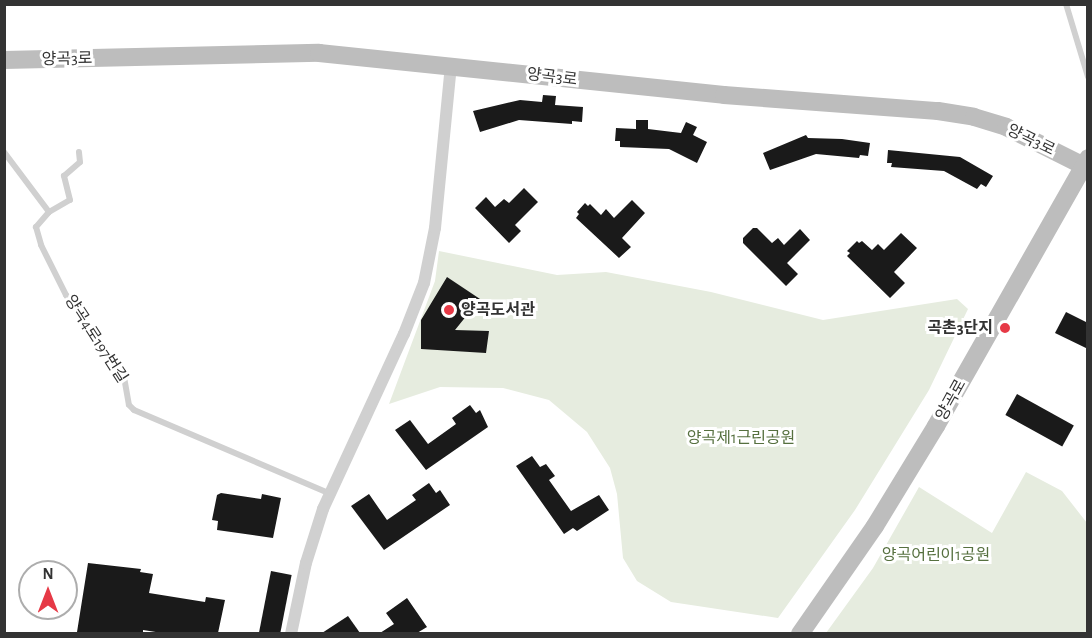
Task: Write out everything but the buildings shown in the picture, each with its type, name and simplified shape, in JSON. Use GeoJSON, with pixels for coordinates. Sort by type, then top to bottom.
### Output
{"type":"FeatureCollection","features":[{"type":"Feature","properties":{"kind":"street","name":"양곡3로"},"geometry":{"type":"LineString","coordinates":[[4,60],[294,52],[724,95],[957,114],[1006,127],[1086,164]]}},
{"type":"Feature","properties":{"kind":"street"},"geometry":{"type":"LineString","coordinates":[[291,633],[306,563],[329,493],[404,334],[424,283],[435,228],[451,66]]}},
{"type":"Feature","properties":{"kind":"street","name":"양곡로"},"geometry":{"type":"LineString","coordinates":[[800,633],[875,526],[936,426],[1086,164]]}},
{"type":"Feature","properties":{"kind":"lane"},"geometry":{"type":"LineString","coordinates":[[1066,4],[1088,77]]}},
{"type":"Feature","properties":{"kind":"lane"},"geometry":{"type":"LineString","coordinates":[[4,152],[49,212],[70,200],[64,176],[81,160],[79,152]]}},
{"type":"Feature","properties":{"kind":"lane","name":"양곡4로197번길"},"geometry":{"type":"LineString","coordinates":[[49,212],[39,222],[36,232],[66,295],[124,377],[129,405],[134,410],[329,493]]}},
{"type":"Feature","properties":{"kind":"green space","name":"양곡제1근린공원"},"geometry":{"type":"Polygon","coordinates":[[[439,251],[557,275],[606,272],[711,292],[823,320],[957,299],[968,309],[929,390],[855,510],[778,618],[671,602],[637,581],[623,558],[617,494],[610,468],[587,432],[549,400],[503,388],[440,387],[389,404],[435,281],[439,251]]]}},
{"type":"Feature","properties":{"kind":"green space","name":"양곡어린이1공원"},"geometry":{"type":"Polygon","coordinates":[[[1026,472],[1062,491],[1087,523],[1087,633],[826,633],[873,568],[919,487],[992,533],[1026,472]]]}},
{"type":"Feature","properties":{"kind":"place","name":"양곡도서관"},"geometry":{"type":"Point","coordinates":[449,310]}},
{"type":"Feature","properties":{"kind":"place","name":"곡촌3단지"},"geometry":{"type":"Point","coordinates":[1005,328]}}]}
